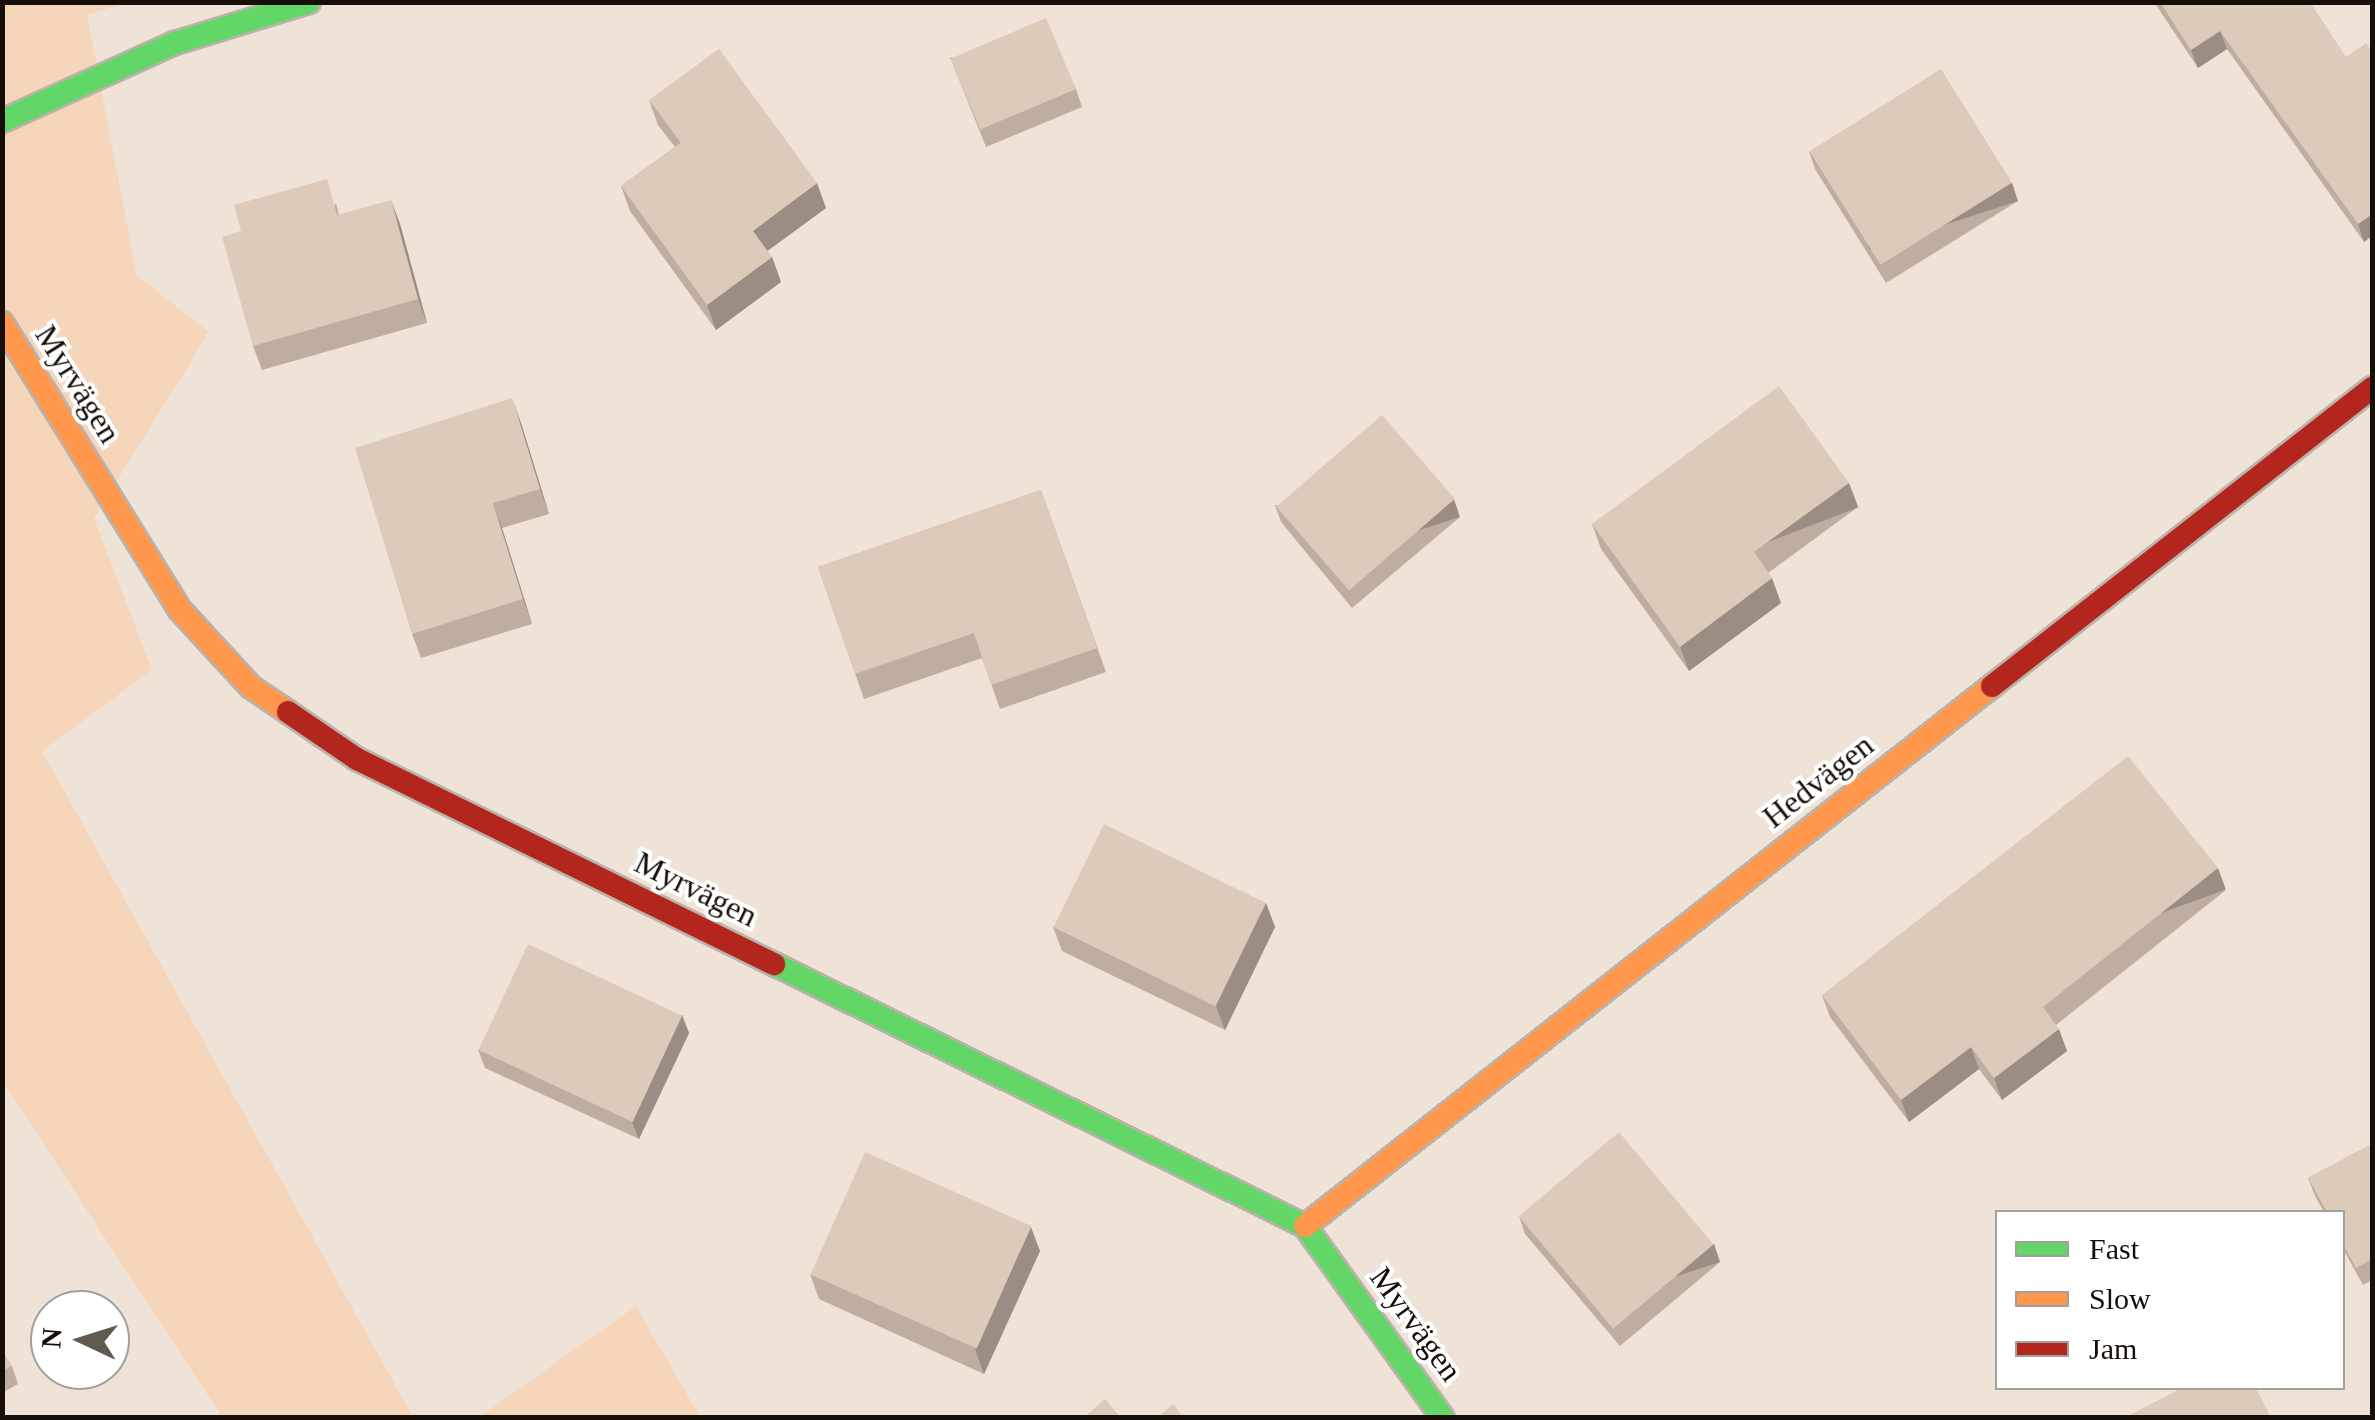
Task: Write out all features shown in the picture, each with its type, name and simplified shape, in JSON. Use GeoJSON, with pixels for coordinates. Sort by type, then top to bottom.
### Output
{"type":"FeatureCollection","features":[{"type":"Feature","properties":{"kind":"street"},"geometry":{"type":"LineString","coordinates":[[2,121],[175,43],[309,2]]}},
{"type":"Feature","properties":{"kind":"street","name":"Myrvägen"},"geometry":{"type":"LineString","coordinates":[[2,323],[180,610],[251,686],[357,759],[1304,1226],[1444,1418]]}},
{"type":"Feature","properties":{"kind":"street","name":"Hedvägen"},"geometry":{"type":"LineString","coordinates":[[1304,1226],[2372,388]]}},
{"type":"Feature","properties":{"kind":"shaded area"},"geometry":{"type":"Polygon","coordinates":[[[2,3],[127,3],[87,15],[137,276],[209,332],[94,518],[152,670],[42,751],[413,1417],[222,1417],[3,1082],[2,3]]]}},
{"type":"Feature","properties":{"kind":"shaded area"},"geometry":{"type":"Polygon","coordinates":[[[636,1306],[700,1417],[479,1417],[636,1306]]]}},
{"type":"Feature","properties":{"kind":"building"},"geometry":{"type":"Polygon","coordinates":[[[2160,2],[2310,2],[2346,57],[2366,43],[2372,52],[2372,214],[2358,224],[2220,31],[2191,50],[2160,2]]]}},
{"type":"Feature","properties":{"kind":"building"},"geometry":{"type":"Polygon","coordinates":[[[1046,18],[1076,89],[980,130],[950,59],[1046,18]]]}},
{"type":"Feature","properties":{"kind":"building"},"geometry":{"type":"Polygon","coordinates":[[[719,49],[817,183],[753,231],[772,257],[707,305],[621,186],[681,143],[649,100],[719,49]]]}},
{"type":"Feature","properties":{"kind":"building"},"geometry":{"type":"Polygon","coordinates":[[[1941,69],[2012,183],[1881,265],[1810,151],[1941,69]]]}},
{"type":"Feature","properties":{"kind":"building"},"geometry":{"type":"Polygon","coordinates":[[[327,179],[337,215],[391,200],[418,299],[253,346],[222,237],[241,231],[234,205],[327,179]]]}},
{"type":"Feature","properties":{"kind":"building"},"geometry":{"type":"Polygon","coordinates":[[[1779,386],[1849,483],[1754,552],[1772,578],[1680,647],[1592,524],[1779,386]]]}},
{"type":"Feature","properties":{"kind":"building"},"geometry":{"type":"Polygon","coordinates":[[[512,398],[540,489],[493,503],[523,599],[412,634],[355,448],[512,398]]]}},
{"type":"Feature","properties":{"kind":"building"},"geometry":{"type":"Polygon","coordinates":[[[1382,415],[1455,499],[1349,591],[1276,507],[1382,415]]]}},
{"type":"Feature","properties":{"kind":"building"},"geometry":{"type":"Polygon","coordinates":[[[1041,490],[1097,648],[991,685],[974,633],[855,674],[818,567],[1041,490]]]}},
{"type":"Feature","properties":{"kind":"building"},"geometry":{"type":"Polygon","coordinates":[[[2128,756],[2218,868],[2043,1007],[2059,1029],[1994,1078],[1971,1047],[1901,1100],[1822,995],[2128,756]]]}},
{"type":"Feature","properties":{"kind":"building"},"geometry":{"type":"Polygon","coordinates":[[[1104,824],[1266,903],[1215,1006],[1054,927],[1104,824]]]}},
{"type":"Feature","properties":{"kind":"building"},"geometry":{"type":"Polygon","coordinates":[[[528,944],[682,1016],[633,1122],[479,1050],[528,944]]]}},
{"type":"Feature","properties":{"kind":"building"},"geometry":{"type":"Polygon","coordinates":[[[1619,1132],[1713,1245],[1613,1329],[1519,1216],[1619,1132]]]}},
{"type":"Feature","properties":{"kind":"building"},"geometry":{"type":"Polygon","coordinates":[[[2372,1144],[2372,1259],[2356,1268],[2345,1248],[2345,1210],[2326,1210],[2308,1178],[2372,1144]]]}},
{"type":"Feature","properties":{"kind":"building"},"geometry":{"type":"Polygon","coordinates":[[[865,1152],[1031,1226],[977,1348],[810,1274],[865,1152]]]}},
{"type":"Feature","properties":{"kind":"building"},"geometry":{"type":"Polygon","coordinates":[[[2,1351],[12,1366],[2,1371],[2,1351]]]}},
{"type":"Feature","properties":{"kind":"building"},"geometry":{"type":"Polygon","coordinates":[[[2178,1390],[2257,1390],[2271,1418],[2124,1418],[2178,1390]]]}},
{"type":"Feature","properties":{"kind":"building"},"geometry":{"type":"Polygon","coordinates":[[[1105,1399],[1121,1418],[1083,1418],[1105,1399]]]}},
{"type":"Feature","properties":{"kind":"building"},"geometry":{"type":"Polygon","coordinates":[[[1173,1404],[1184,1418],[1157,1418],[1173,1404]]]}},
{"type":"Feature","properties":{"kind":"traffic: fast"},"geometry":{"type":"LineString","coordinates":[[2,121],[175,43],[309,2]]}},
{"type":"Feature","properties":{"kind":"traffic: fast"},"geometry":{"type":"LineString","coordinates":[[774,964],[1305,1226],[1443,1418]]}},
{"type":"Feature","properties":{"kind":"traffic: slow"},"geometry":{"type":"LineString","coordinates":[[2,323],[180,610],[251,687],[288,712]]}},
{"type":"Feature","properties":{"kind":"traffic: slow"},"geometry":{"type":"LineString","coordinates":[[1305,1226],[1992,686]]}},
{"type":"Feature","properties":{"kind":"traffic: jam"},"geometry":{"type":"LineString","coordinates":[[1992,686],[2372,388]]}},
{"type":"Feature","properties":{"kind":"traffic: jam"},"geometry":{"type":"LineString","coordinates":[[288,712],[357,759],[774,964]]}}]}
